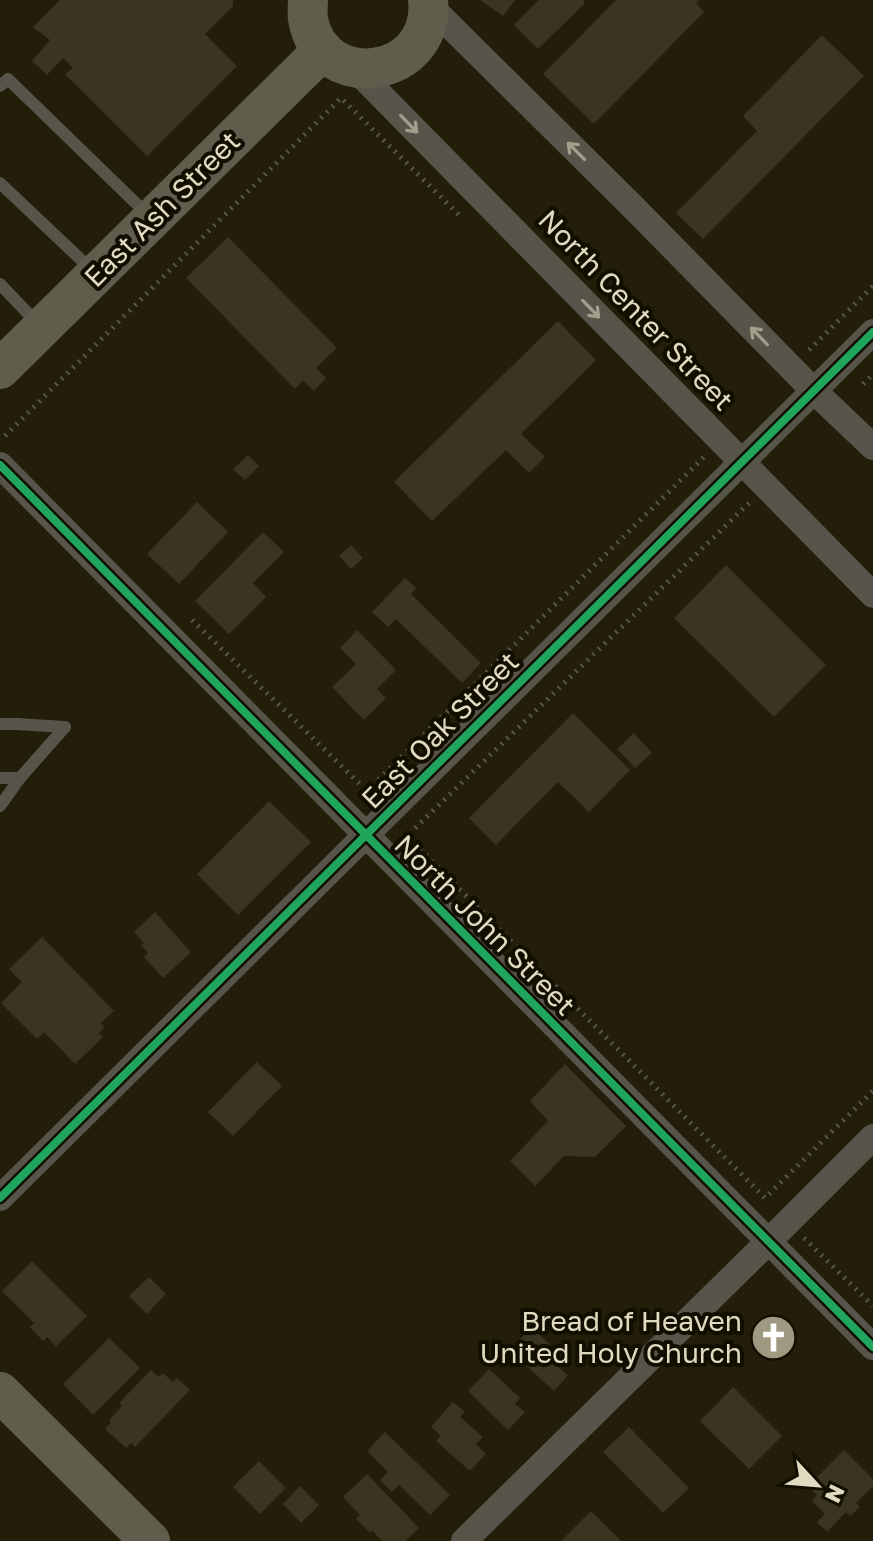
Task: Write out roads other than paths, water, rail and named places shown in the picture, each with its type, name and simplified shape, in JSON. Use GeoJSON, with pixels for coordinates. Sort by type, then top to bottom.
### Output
{"type":"FeatureCollection","features":[{"type":"Feature","properties":{"kind":"main road"},"geometry":{"type":"LineString","coordinates":[[308,0],[308,18],[313,35],[339,72],[391,65],[407,55],[420,41],[427,23],[428,2]]}},
{"type":"Feature","properties":{"kind":"main road","name":"East Ash Street"},"geometry":{"type":"LineString","coordinates":[[0,369],[153,219],[339,72]]}},
{"type":"Feature","properties":{"kind":"main road"},"geometry":{"type":"LineString","coordinates":[[0,1392],[150,1541]]}},
{"type":"Feature","properties":{"kind":"street"},"geometry":{"type":"LineString","coordinates":[[428,2],[873,447]]}},
{"type":"Feature","properties":{"kind":"street","name":"North Center Street"},"geometry":{"type":"LineString","coordinates":[[339,72],[873,595]]}},
{"type":"Feature","properties":{"kind":"street","name":"East Oak Street"},"geometry":{"type":"LineString","coordinates":[[0,1198],[873,332]]}},
{"type":"Feature","properties":{"kind":"street","name":"North John Street"},"geometry":{"type":"LineString","coordinates":[[0,465],[873,1347]]}},
{"type":"Feature","properties":{"kind":"street"},"geometry":{"type":"LineString","coordinates":[[464,1541],[873,1137]]}},
{"type":"Feature","properties":{"kind":"lane"},"geometry":{"type":"LineString","coordinates":[[0,86],[8,79],[153,219]]}},
{"type":"Feature","properties":{"kind":"lane"},"geometry":{"type":"LineString","coordinates":[[0,183],[96,274]]}},
{"type":"Feature","properties":{"kind":"lane"},"geometry":{"type":"LineString","coordinates":[[0,284],[42,328]]}},
{"type":"Feature","properties":{"kind":"lane"},"geometry":{"type":"LineString","coordinates":[[0,724],[65,727],[0,806]]}},
{"type":"Feature","properties":{"kind":"lane"},"geometry":{"type":"LineString","coordinates":[[0,733],[17,724]]}},
{"type":"Feature","properties":{"kind":"lane"},"geometry":{"type":"LineString","coordinates":[[0,778],[20,778]]}},
{"type":"Feature","properties":{"kind":"place","name":"Bread of Heaven United Holy Church"},"geometry":{"type":"Point","coordinates":[773,1337]}}]}
